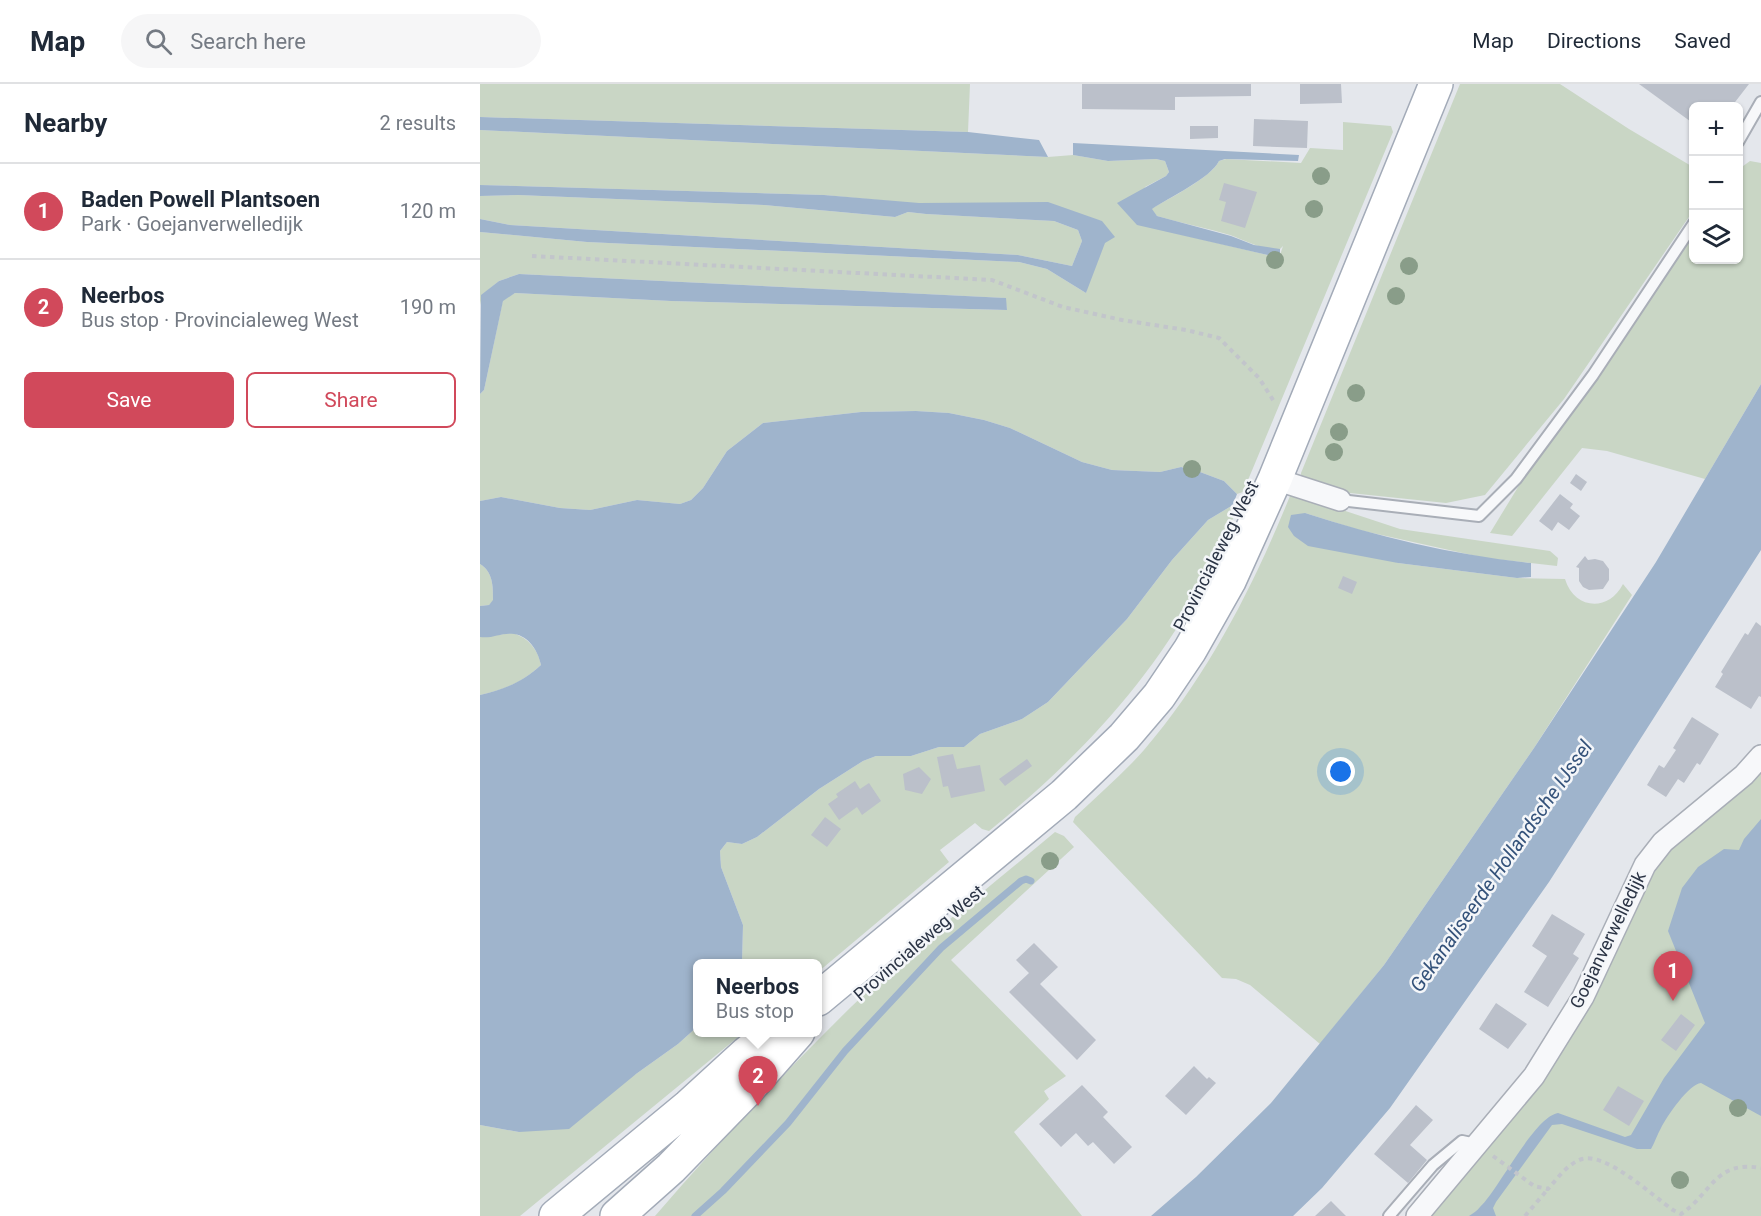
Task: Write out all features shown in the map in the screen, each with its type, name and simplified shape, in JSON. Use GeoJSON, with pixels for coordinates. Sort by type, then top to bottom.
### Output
{"type":"FeatureCollection","features":[{"type":"Feature","properties":{"kind":"main road","name":"Provincialeweg West"},"geometry":{"type":"LineString","coordinates":[[822,996],[1064,795],[1124,737],[1159,696],[1190,650],[1229,581],[1275,479],[1436,84]]}},
{"type":"Feature","properties":{"kind":"main road","name":"Provincialeweg West"},"geometry":{"type":"LineString","coordinates":[[822,1005],[845,979]]}},
{"type":"Feature","properties":{"kind":"main road"},"geometry":{"type":"LineString","coordinates":[[556,1216],[689,1106],[768,1037]]}},
{"type":"Feature","properties":{"kind":"main road"},"geometry":{"type":"LineString","coordinates":[[616,1216],[671,1168],[747,1090],[794,1037]]}},
{"type":"Feature","properties":{"kind":"street","name":"Provincialeweg West"},"geometry":{"type":"LineString","coordinates":[[1275,479],[1340,500]]}},
{"type":"Feature","properties":{"kind":"street","name":"Goejanverwelledijk"},"geometry":{"type":"LineString","coordinates":[[1417,1216],[1534,1076],[1583,997],[1645,865],[1662,842],[1744,775],[1761,756]]}},
{"type":"Feature","properties":{"kind":"lane"},"geometry":{"type":"LineString","coordinates":[[1743,133],[1761,102]]}},
{"type":"Feature","properties":{"kind":"lane","name":"Provincialeweg West"},"geometry":{"type":"LineString","coordinates":[[1340,500],[1479,516],[1516,479],[1593,375],[1689,231]]}},
{"type":"Feature","properties":{"kind":"lane"},"geometry":{"type":"LineString","coordinates":[[1389,1216],[1433,1165],[1447,1153],[1462,1141],[1476,1144]]}},
{"type":"Feature","properties":{"kind":"path"},"geometry":{"type":"LineString","coordinates":[[532,256],[992,279],[1063,307],[1219,338],[1258,378]]}},
{"type":"Feature","properties":{"kind":"path"},"geometry":{"type":"LineString","coordinates":[[1525,1216],[1571,1164],[1584,1159],[1595,1158],[1608,1162],[1682,1215],[1725,1171],[1748,1166],[1761,1168]]}},
{"type":"Feature","properties":{"kind":"path"},"geometry":{"type":"LineString","coordinates":[[1506,1165],[1534,1186],[1548,1189]]}},
{"type":"Feature","properties":{"kind":"green space"},"geometry":{"type":"Polygon","coordinates":[[[480,84],[970,84],[968,132],[480,117],[480,84]]]}},
{"type":"Feature","properties":{"kind":"green space"},"geometry":{"type":"Polygon","coordinates":[[[1460,84],[1560,84],[1689,165],[1689,217],[1564,399],[1485,495],[1446,503],[1321,490],[1301,479],[1301,473],[1460,84]]]}},
{"type":"Feature","properties":{"kind":"green space"},"geometry":{"type":"Polygon","coordinates":[[[1343,122],[1391,126],[1393,132],[1243,492],[1237,494],[1224,481],[1181,467],[1160,472],[1112,470],[1082,462],[1010,428],[984,420],[949,413],[916,411],[861,412],[763,423],[727,451],[703,488],[691,500],[680,504],[637,500],[590,510],[560,508],[501,497],[480,501],[480,394],[484,390],[503,300],[515,293],[671,301],[1007,310],[1005,298],[519,274],[499,281],[482,295],[480,305],[480,232],[587,242],[1019,262],[1047,269],[1086,293],[1102,221],[824,195],[480,185],[480,130],[1048,157],[1073,155],[1108,161],[1156,159],[1165,161],[1169,172],[1166,176],[1145,187],[1137,224],[1272,256],[1280,255],[1283,246],[1280,249],[1260,247],[1230,235],[1157,216],[1151,209],[1199,181],[1219,161],[1226,159],[1301,163],[1310,148],[1343,150],[1343,122]]]}},
{"type":"Feature","properties":{"kind":"green space"},"geometry":{"type":"Polygon","coordinates":[[[1750,161],[1761,163],[1761,384],[1705,479],[1607,451],[1582,448],[1512,536],[1490,533],[1540,451],[1575,408],[1689,240],[1689,264],[1743,264],[1743,166],[1750,161]]]}},
{"type":"Feature","properties":{"kind":"green space"},"geometry":{"type":"Polygon","coordinates":[[[518,195],[764,205],[895,217],[908,212],[1054,221],[1078,230],[1082,241],[1072,266],[1018,255],[510,225],[480,219],[480,196],[518,195]]]}},
{"type":"Feature","properties":{"kind":"green space"},"geometry":{"type":"Polygon","coordinates":[[[1297,495],[1400,529],[1550,551],[1558,558],[1557,566],[1485,558],[1359,530],[1305,513],[1398,563],[1517,578],[1565,579],[1569,589],[1576,597],[1592,604],[1609,600],[1623,584],[1632,595],[1534,748],[1384,965],[1320,1044],[1250,985],[1236,979],[1222,978],[1073,822],[1075,817],[1144,750],[1189,691],[1209,661],[1244,597],[1290,496],[1297,495]]]}},
{"type":"Feature","properties":{"kind":"green space"},"geometry":{"type":"Polygon","coordinates":[[[1233,505],[1238,507],[1197,594],[1177,628],[1130,693],[1105,723],[1049,779],[989,831],[975,823],[940,850],[949,862],[822,969],[822,959],[742,959],[743,925],[721,867],[720,851],[727,842],[742,844],[757,837],[819,789],[863,761],[876,756],[911,756],[939,747],[964,747],[980,734],[1022,719],[1048,702],[1127,619],[1172,560],[1208,520],[1233,505]]]}},
{"type":"Feature","properties":{"kind":"green space"},"geometry":{"type":"Polygon","coordinates":[[[480,564],[490,575],[493,601],[489,605],[480,606],[480,564]]]}},
{"type":"Feature","properties":{"kind":"green space"},"geometry":{"type":"Polygon","coordinates":[[[513,633],[532,645],[541,665],[513,684],[480,695],[480,637],[513,633]]]}},
{"type":"Feature","properties":{"kind":"green space"},"geometry":{"type":"Polygon","coordinates":[[[1761,765],[1761,1216],[1425,1216],[1456,1182],[1628,916],[1667,851],[1761,765]]]}},
{"type":"Feature","properties":{"kind":"green space"},"geometry":{"type":"Polygon","coordinates":[[[1055,832],[1064,836],[1074,847],[951,960],[1066,1076],[1044,1091],[1049,1099],[1014,1132],[1082,1216],[655,1216],[702,1162],[800,1058],[851,1007],[926,940],[1055,832]]]}},
{"type":"Feature","properties":{"kind":"green space"},"geometry":{"type":"Polygon","coordinates":[[[693,1030],[693,1037],[738,1037],[520,1216],[480,1216],[480,1125],[519,1132],[636,1074],[693,1030]]]}},
{"type":"Feature","properties":{"kind":"water"},"geometry":{"type":"Polygon","coordinates":[[[480,117],[968,132],[1039,140],[1048,157],[480,130],[480,117]]]}},
{"type":"Feature","properties":{"kind":"water"},"geometry":{"type":"Polygon","coordinates":[[[1073,143],[1299,155],[1298,161],[1225,159],[1219,161],[1199,181],[1152,209],[1157,216],[1231,236],[1254,245],[1280,249],[1280,256],[1137,225],[1117,203],[1166,176],[1169,172],[1165,161],[1156,159],[1108,161],[1073,155],[1073,143]]]}},
{"type":"Feature","properties":{"kind":"water"},"geometry":{"type":"Polygon","coordinates":[[[480,185],[824,195],[919,203],[1048,202],[1102,221],[1115,237],[1105,243],[1086,293],[1047,269],[1019,262],[587,242],[480,232],[480,219],[510,225],[1018,255],[1072,266],[1082,241],[1078,230],[1054,221],[908,212],[895,217],[764,205],[518,195],[480,196],[480,185]]]}},
{"type":"Feature","properties":{"kind":"water"},"geometry":{"type":"Polygon","coordinates":[[[519,274],[1006,298],[1007,310],[671,301],[515,293],[503,301],[484,390],[480,394],[481,295],[499,281],[519,274]]]}},
{"type":"Feature","properties":{"kind":"water","name":"Gekanaliseerde Hollandsche IJssel"},"geometry":{"type":"Polygon","coordinates":[[[1761,384],[1761,550],[1549,882],[1390,1108],[1322,1188],[1293,1216],[1151,1216],[1196,1177],[1271,1103],[1384,965],[1534,748],[1656,562],[1761,384]]]}},
{"type":"Feature","properties":{"kind":"water"},"geometry":{"type":"Polygon","coordinates":[[[861,412],[949,413],[984,420],[1010,428],[1082,462],[1112,470],[1160,472],[1181,467],[1224,481],[1237,494],[1233,505],[1208,520],[1172,560],[1127,619],[1048,702],[1022,719],[980,734],[964,747],[939,747],[911,756],[876,756],[863,761],[819,789],[757,837],[742,844],[727,842],[720,851],[721,867],[743,925],[742,959],[693,959],[693,1030],[678,1044],[636,1074],[569,1129],[519,1132],[480,1125],[480,695],[513,684],[541,665],[532,645],[519,635],[480,637],[480,606],[489,605],[493,600],[490,575],[480,564],[480,501],[501,497],[560,508],[590,510],[637,500],[680,504],[691,500],[703,488],[727,451],[763,423],[861,412]]]}},
{"type":"Feature","properties":{"kind":"water"},"geometry":{"type":"Polygon","coordinates":[[[1305,513],[1417,544],[1502,560],[1531,563],[1531,577],[1517,578],[1398,563],[1308,546],[1294,536],[1288,527],[1291,515],[1305,513]]]}},
{"type":"Feature","properties":{"kind":"water"},"geometry":{"type":"Polygon","coordinates":[[[1761,819],[1761,1116],[1701,1083],[1691,1089],[1673,1109],[1651,1149],[1637,1149],[1562,1124],[1552,1125],[1496,1202],[1493,1208],[1496,1216],[1469,1216],[1478,1210],[1488,1198],[1528,1140],[1549,1117],[1558,1113],[1625,1137],[1631,1135],[1664,1078],[1705,1023],[1668,931],[1682,888],[1698,867],[1724,849],[1739,850],[1744,839],[1761,819]]]}},
{"type":"Feature","properties":{"kind":"building"},"geometry":{"type":"Polygon","coordinates":[[[1082,84],[1251,84],[1251,96],[1175,97],[1175,110],[1082,109],[1082,84]]]}},
{"type":"Feature","properties":{"kind":"building"},"geometry":{"type":"Polygon","coordinates":[[[1300,84],[1341,84],[1342,103],[1300,104],[1300,84]]]}},
{"type":"Feature","properties":{"kind":"building"},"geometry":{"type":"Polygon","coordinates":[[[1639,84],[1749,84],[1735,102],[1689,102],[1689,120],[1639,84]]]}},
{"type":"Feature","properties":{"kind":"building"},"geometry":{"type":"Polygon","coordinates":[[[1254,119],[1308,121],[1307,148],[1253,146],[1254,119]]]}},
{"type":"Feature","properties":{"kind":"building"},"geometry":{"type":"Polygon","coordinates":[[[1190,126],[1218,126],[1218,138],[1190,139],[1190,126]]]}},
{"type":"Feature","properties":{"kind":"building"},"geometry":{"type":"Polygon","coordinates":[[[1224,183],[1257,192],[1245,228],[1221,221],[1226,202],[1219,200],[1224,183]]]}},
{"type":"Feature","properties":{"kind":"building"},"geometry":{"type":"Polygon","coordinates":[[[1576,474],[1587,482],[1581,491],[1570,483],[1576,474]]]}},
{"type":"Feature","properties":{"kind":"building"},"geometry":{"type":"Polygon","coordinates":[[[1560,494],[1573,504],[1570,508],[1580,516],[1569,530],[1558,522],[1552,531],[1539,521],[1560,494]]]}},
{"type":"Feature","properties":{"kind":"building"},"geometry":{"type":"Polygon","coordinates":[[[1585,556],[1588,560],[1603,561],[1609,569],[1609,580],[1603,589],[1589,590],[1579,581],[1579,568],[1576,567],[1585,556]]]}},
{"type":"Feature","properties":{"kind":"building"},"geometry":{"type":"Polygon","coordinates":[[[1343,576],[1357,582],[1352,594],[1338,588],[1343,576]]]}},
{"type":"Feature","properties":{"kind":"building"},"geometry":{"type":"Polygon","coordinates":[[[1756,622],[1761,626],[1761,697],[1759,696],[1751,709],[1715,687],[1723,674],[1721,672],[1745,633],[1748,635],[1756,622]]]}},
{"type":"Feature","properties":{"kind":"building"},"geometry":{"type":"Polygon","coordinates":[[[1692,717],[1719,734],[1700,765],[1697,763],[1684,783],[1678,779],[1666,797],[1647,785],[1659,765],[1664,768],[1676,750],[1673,748],[1692,717]]]}},
{"type":"Feature","properties":{"kind":"building"},"geometry":{"type":"Polygon","coordinates":[[[953,754],[957,769],[980,765],[985,791],[951,798],[948,786],[943,787],[937,757],[953,754]]]}},
{"type":"Feature","properties":{"kind":"building"},"geometry":{"type":"Polygon","coordinates":[[[1027,759],[1032,766],[1005,786],[999,779],[1027,759]]]}},
{"type":"Feature","properties":{"kind":"building"},"geometry":{"type":"Polygon","coordinates":[[[919,767],[931,779],[922,794],[905,790],[903,774],[919,767]]]}},
{"type":"Feature","properties":{"kind":"building"},"geometry":{"type":"Polygon","coordinates":[[[855,781],[860,789],[869,783],[881,801],[862,815],[857,807],[839,820],[828,804],[838,797],[836,794],[855,781]]]}},
{"type":"Feature","properties":{"kind":"building"},"geometry":{"type":"Polygon","coordinates":[[[825,817],[841,829],[827,847],[811,835],[825,817]]]}},
{"type":"Feature","properties":{"kind":"building"},"geometry":{"type":"Polygon","coordinates":[[[1552,914],[1585,934],[1573,954],[1579,958],[1548,1007],[1524,992],[1547,956],[1532,946],[1552,914]]]}},
{"type":"Feature","properties":{"kind":"building"},"geometry":{"type":"Polygon","coordinates":[[[1034,943],[1058,967],[1040,984],[1096,1040],[1077,1060],[1009,992],[1029,973],[1016,960],[1034,943]]]}},
{"type":"Feature","properties":{"kind":"building"},"geometry":{"type":"Polygon","coordinates":[[[1496,1003],[1527,1024],[1508,1049],[1479,1029],[1496,1003]]]}},
{"type":"Feature","properties":{"kind":"building"},"geometry":{"type":"Polygon","coordinates":[[[1681,1014],[1695,1025],[1676,1051],[1661,1040],[1681,1014]]]}},
{"type":"Feature","properties":{"kind":"building"},"geometry":{"type":"Polygon","coordinates":[[[1194,1066],[1207,1079],[1209,1077],[1216,1083],[1186,1115],[1165,1096],[1194,1066]]]}},
{"type":"Feature","properties":{"kind":"building"},"geometry":{"type":"Polygon","coordinates":[[[1082,1085],[1108,1112],[1103,1117],[1132,1147],[1114,1164],[1093,1142],[1088,1146],[1076,1133],[1061,1147],[1039,1124],[1082,1085]]]}},
{"type":"Feature","properties":{"kind":"building"},"geometry":{"type":"Polygon","coordinates":[[[1618,1086],[1644,1101],[1629,1126],[1603,1110],[1618,1086]]]}},
{"type":"Feature","properties":{"kind":"building"},"geometry":{"type":"Polygon","coordinates":[[[1416,1105],[1433,1120],[1410,1145],[1427,1160],[1408,1183],[1374,1154],[1416,1105]]]}},
{"type":"Feature","properties":{"kind":"building"},"geometry":{"type":"Polygon","coordinates":[[[1331,1201],[1346,1216],[1315,1216],[1331,1201]]]}},
{"type":"Feature","properties":{"kind":"waterway"},"geometry":{"type":"LineString","coordinates":[[695,1216],[723,1191],[788,1123],[845,1051],[941,948],[1021,881],[1026,879],[1031,881]]}},
{"type":"Feature","properties":{"kind":"place","name":"Baden Powell Plantsoen"},"geometry":{"type":"Point","coordinates":[1673,1001]}},
{"type":"Feature","properties":{"kind":"place","name":"Neerbos"},"geometry":{"type":"Point","coordinates":[758,1106]}}]}
